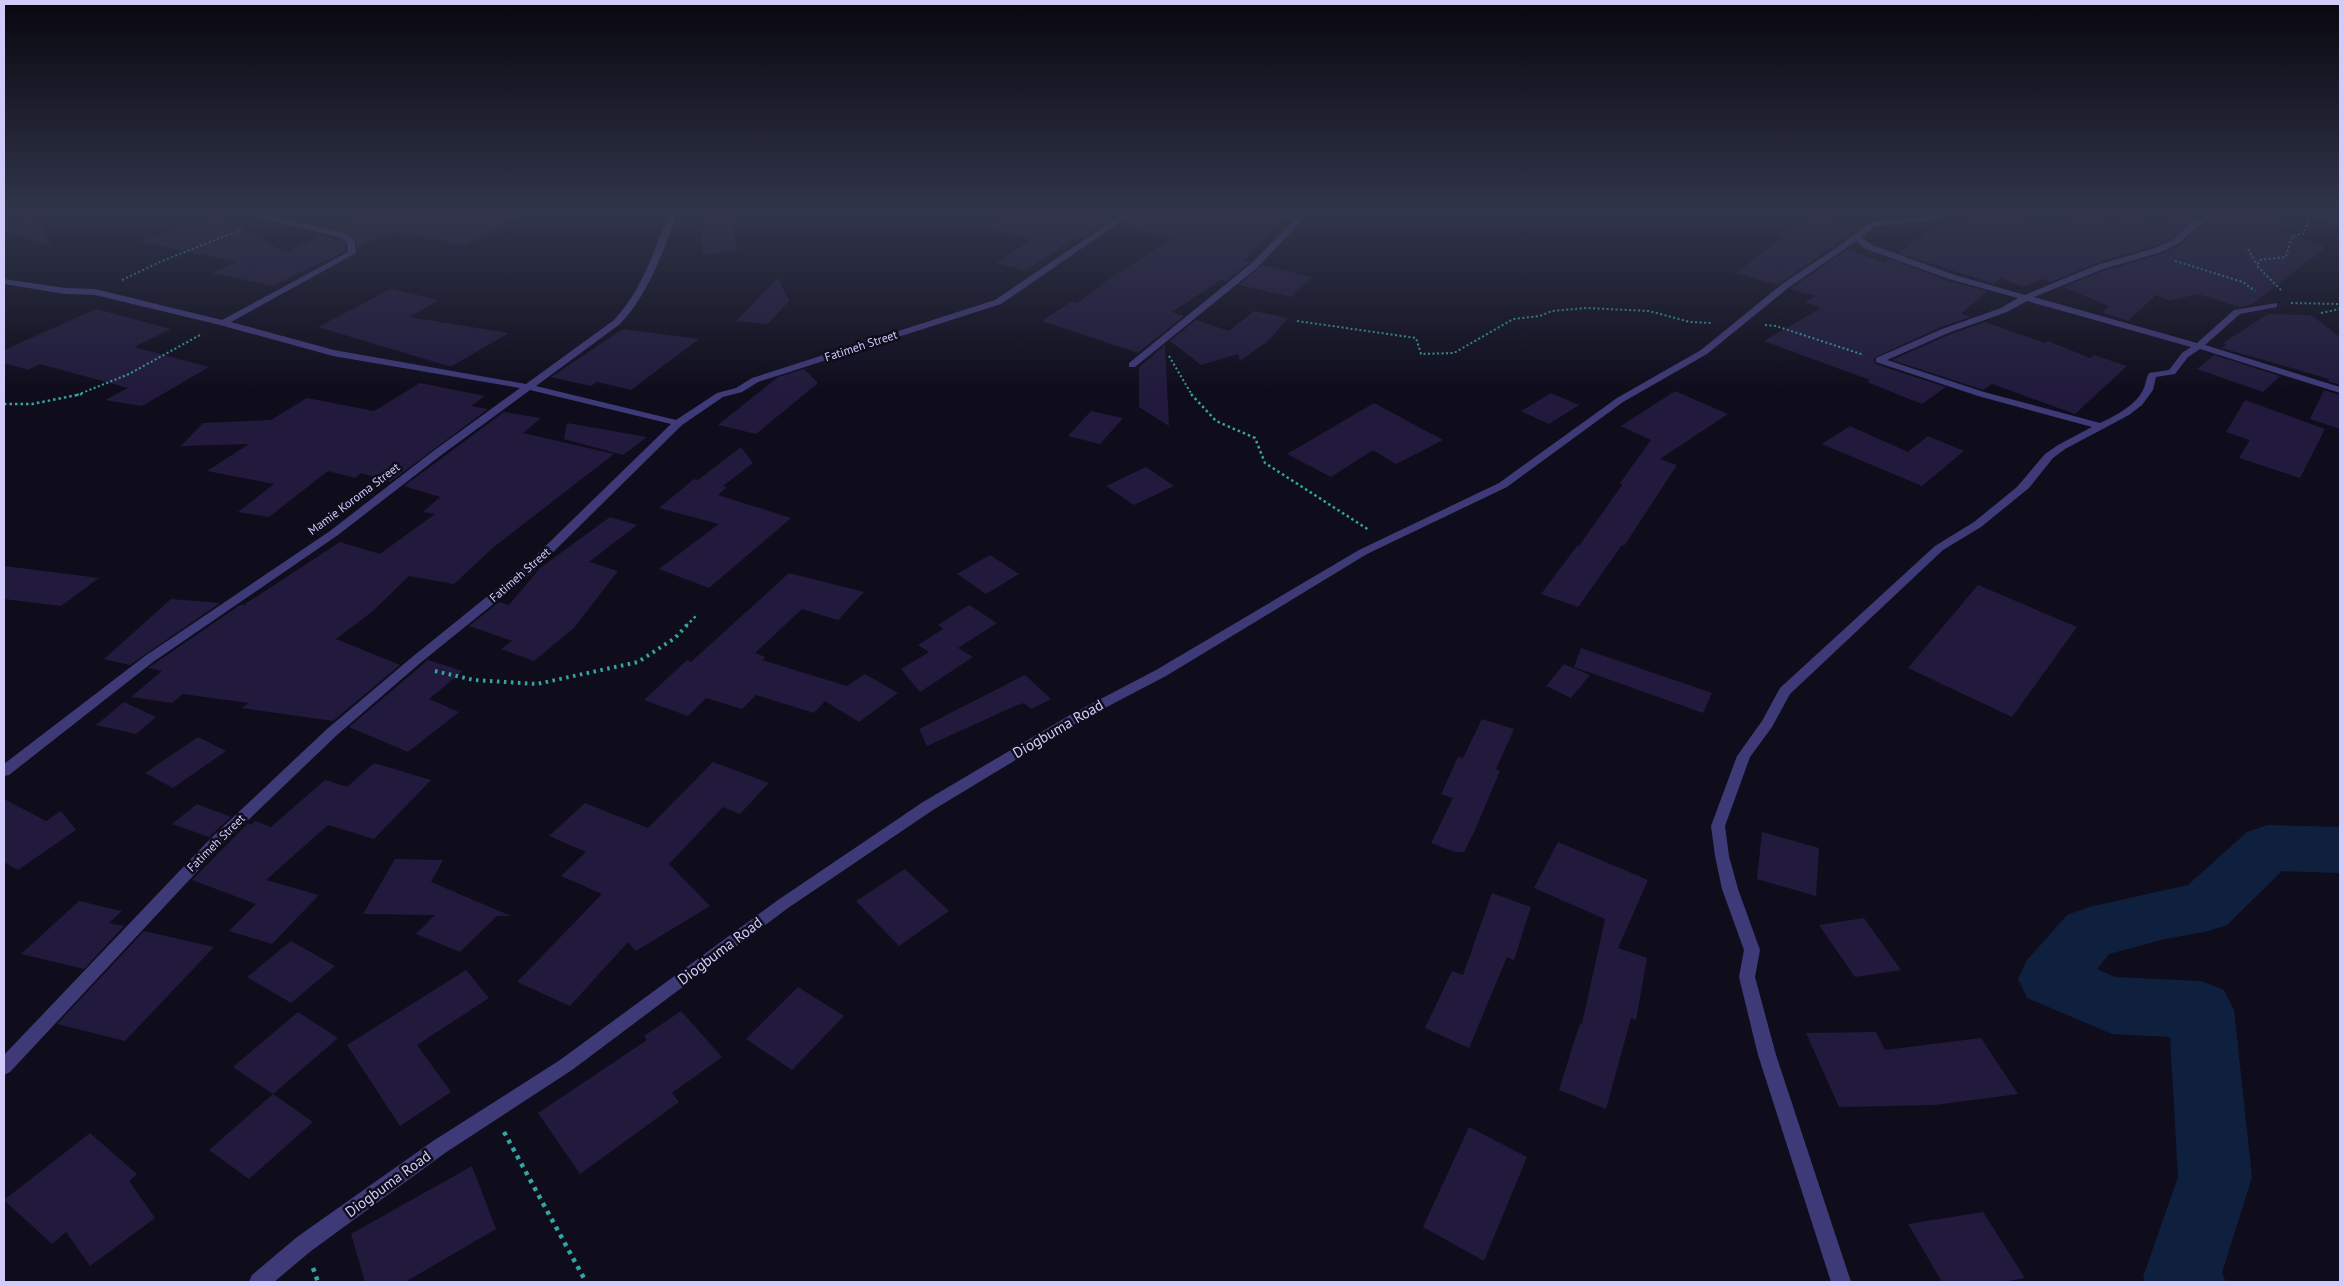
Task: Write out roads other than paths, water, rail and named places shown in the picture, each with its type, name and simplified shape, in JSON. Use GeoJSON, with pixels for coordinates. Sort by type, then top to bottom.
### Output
{"type":"FeatureCollection","features":[{"type":"Feature","properties":{"kind":"street"},"geometry":{"type":"LineString","coordinates":[[223,323],[319,271]]}},
{"type":"Feature","properties":{"kind":"street","name":"Mamie Koroma Street"},"geometry":{"type":"LineString","coordinates":[[4,771],[149,659],[334,532],[629,310],[645,285],[650,271]]}},
{"type":"Feature","properties":{"kind":"street","name":"Fatimeh Street"},"geometry":{"type":"LineString","coordinates":[[4,1067],[215,843],[332,732],[415,661],[530,568],[678,423],[720,395],[739,390],[755,380],[998,302],[1044,271]]}},
{"type":"Feature","properties":{"kind":"street"},"geometry":{"type":"LineString","coordinates":[[1132,366],[1248,271]]}},
{"type":"Feature","properties":{"kind":"street","name":"Diogbuma Road"},"geometry":{"type":"LineString","coordinates":[[259,1282],[304,1244],[493,1112],[566,1065],[783,904],[928,806],[1074,718],[1161,673],[1294,592],[1386,541],[1503,485],[1620,400],[1704,352],[1785,286],[1807,271]]}},
{"type":"Feature","properties":{"kind":"street"},"geometry":{"type":"LineString","coordinates":[[1935,271],[2199,346],[2340,390]]}},
{"type":"Feature","properties":{"kind":"street"},"geometry":{"type":"LineString","coordinates":[[2090,271],[2027,297],[2004,310],[1945,331],[1879,360],[1981,394],[2098,426]]}},
{"type":"Feature","properties":{"kind":"street"},"geometry":{"type":"LineString","coordinates":[[4,282],[65,291],[95,292],[333,352],[529,387],[678,423]]}},
{"type":"Feature","properties":{"kind":"street"},"geometry":{"type":"LineString","coordinates":[[1841,1282],[1767,1054],[1747,976],[1752,950],[1730,889],[1722,856],[1718,826],[1744,756],[1767,724],[1785,691],[1939,548],[1954,537],[1977,526],[1991,511],[2028,484],[2049,456],[2098,426],[2117,420],[2138,404],[2151,387],[2152,375],[2172,372],[2185,355],[2199,346],[2238,312],[2274,305]]}},
{"type":"Feature","properties":{"kind":"waterway"},"geometry":{"type":"LineString","coordinates":[[2187,1282],[2182,1277],[2215,1177],[2201,1010],[2112,1005],[2050,979],[2089,933],[2165,914],[2205,907],[2268,848],[2340,850]]}}]}
